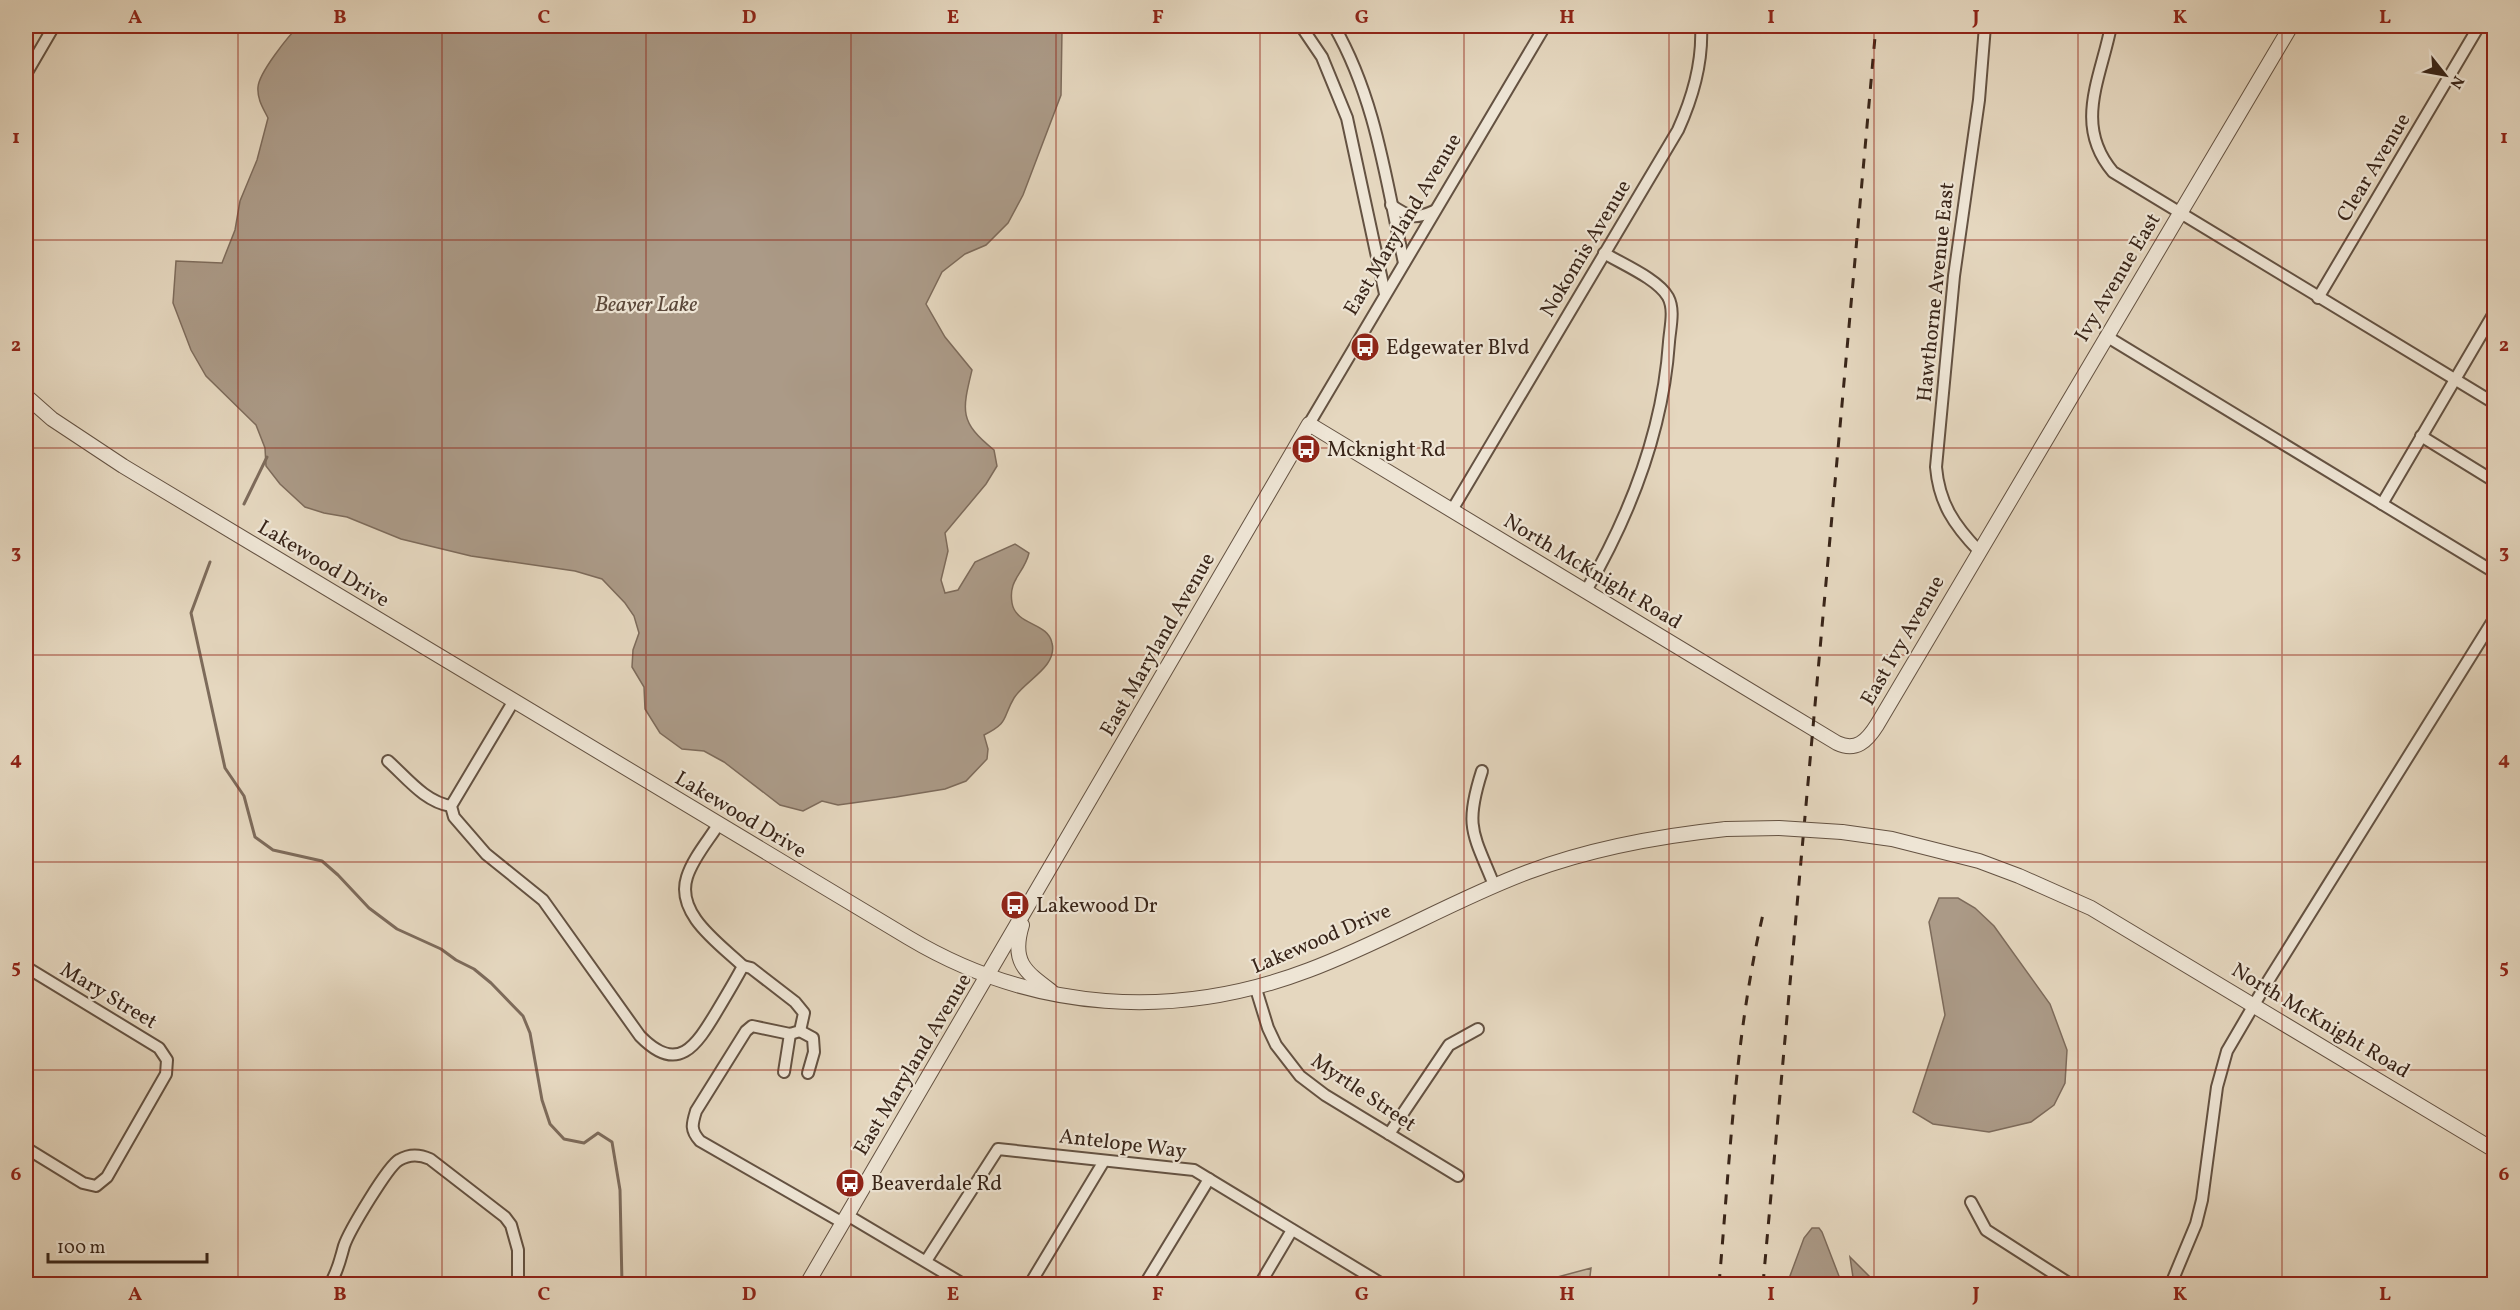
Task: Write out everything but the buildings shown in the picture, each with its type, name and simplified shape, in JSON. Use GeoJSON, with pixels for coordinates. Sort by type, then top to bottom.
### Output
{"type":"FeatureCollection","features":[{"type":"Feature","properties":{"kind":"street"},"geometry":{"type":"LineString","coordinates":[[26,74],[54,26]]}},
{"type":"Feature","properties":{"kind":"street"},"geometry":{"type":"LineString","coordinates":[[1301,26],[1322,57],[1347,118],[1385,294]]}},
{"type":"Feature","properties":{"kind":"street"},"geometry":{"type":"LineString","coordinates":[[1334,26],[1345,45],[1366,94],[1378,135],[1404,263]]}},
{"type":"Feature","properties":{"kind":"street","name":"East Maryland Avenue"},"geometry":{"type":"LineString","coordinates":[[807,1284],[1385,294],[1545,26]]}},
{"type":"Feature","properties":{"kind":"street","name":"Nokomis Avenue"},"geometry":{"type":"LineString","coordinates":[[1452,510],[1673,139],[1687,109],[1700,60],[1701,26]]}},
{"type":"Feature","properties":{"kind":"street","name":"Hawthorne Avenue East"},"geometry":{"type":"LineString","coordinates":[[1978,550],[1948,516],[1941,498],[1936,467],[1954,276],[1979,100],[1984,26]]}},
{"type":"Feature","properties":{"kind":"street"},"geometry":{"type":"LineString","coordinates":[[2112,26],[2091,112],[2093,139],[2103,160],[2113,172],[2494,403]]}},
{"type":"Feature","properties":{"kind":"street","name":"Ivy Avenue East"},"geometry":{"type":"LineString","coordinates":[[1978,550],[2291,26]]}},
{"type":"Feature","properties":{"kind":"street","name":"Clear Avenue"},"geometry":{"type":"LineString","coordinates":[[2318,298],[2479,26]]}},
{"type":"Feature","properties":{"kind":"street"},"geometry":{"type":"LineString","coordinates":[[1391,205],[1405,214],[1419,218],[1434,211]]}},
{"type":"Feature","properties":{"kind":"street"},"geometry":{"type":"LineString","coordinates":[[1586,591],[1617,532],[1647,456],[1663,388],[1671,315],[1670,302],[1662,289],[1604,253]]}},
{"type":"Feature","properties":{"kind":"street"},"geometry":{"type":"LineString","coordinates":[[2382,504],[2494,313]]}},
{"type":"Feature","properties":{"kind":"street"},"geometry":{"type":"LineString","coordinates":[[2106,336],[2494,572]]}},
{"type":"Feature","properties":{"kind":"street","name":"Lakewood Drive"},"geometry":{"type":"LineString","coordinates":[[26,396],[52,419],[123,466],[920,945],[988,976],[1055,994],[1128,1004],[1192,999],[1256,989],[1331,961],[1494,885],[1548,865],[1602,849],[1651,839],[1726,830],[1779,828],[1842,832],[1904,842],[1979,861],[2062,894],[2126,927]]}},
{"type":"Feature","properties":{"kind":"street","name":"North McKnight Road"},"geometry":{"type":"LineString","coordinates":[[1310,424],[1834,742],[1847,747],[1856,746]]}},
{"type":"Feature","properties":{"kind":"street"},"geometry":{"type":"LineString","coordinates":[[2421,436],[2494,481]]}},
{"type":"Feature","properties":{"kind":"street","name":"East Ivy Avenue"},"geometry":{"type":"LineString","coordinates":[[1856,746],[1865,741],[1877,725],[1978,550]]}},
{"type":"Feature","properties":{"kind":"street"},"geometry":{"type":"LineString","coordinates":[[2171,1284],[2190,1244],[2200,1208],[2220,1069],[2227,1051],[2494,619]]}},
{"type":"Feature","properties":{"kind":"street"},"geometry":{"type":"LineString","coordinates":[[513,702],[451,806],[454,817],[486,854],[543,900],[640,1036],[651,1047],[665,1053],[683,1054],[698,1042],[743,966]]}},
{"type":"Feature","properties":{"kind":"street"},"geometry":{"type":"LineString","coordinates":[[388,761],[438,804],[451,806]]}},
{"type":"Feature","properties":{"kind":"street"},"geometry":{"type":"LineString","coordinates":[[1482,771],[1471,810],[1472,828],[1494,885]]}},
{"type":"Feature","properties":{"kind":"street"},"geometry":{"type":"LineString","coordinates":[[718,825],[692,865],[684,893],[690,911],[700,924],[743,966],[751,968],[795,1002],[804,1013],[795,1032],[784,1072]]}},
{"type":"Feature","properties":{"kind":"street"},"geometry":{"type":"LineString","coordinates":[[1030,904],[1019,940],[1019,958],[1026,971],[1055,994]]}},
{"type":"Feature","properties":{"kind":"street","name":"North McKnight Road"},"geometry":{"type":"LineString","coordinates":[[2126,927],[2494,1150]]}},
{"type":"Feature","properties":{"kind":"street","name":"Mary Street"},"geometry":{"type":"LineString","coordinates":[[26,967],[159,1048],[167,1060],[166,1074],[107,1178],[96,1186],[83,1183],[26,1148]]}},
{"type":"Feature","properties":{"kind":"street","name":"Myrtle Street"},"geometry":{"type":"LineString","coordinates":[[1256,989],[1268,1028],[1276,1045],[1300,1076],[1316,1089],[1458,1176]]}},
{"type":"Feature","properties":{"kind":"street"},"geometry":{"type":"LineString","coordinates":[[808,1073],[814,1052],[813,1038],[795,1032],[752,1026],[746,1031],[696,1111],[691,1125],[694,1134],[699,1140],[926,1261],[963,1284]]}},
{"type":"Feature","properties":{"kind":"street"},"geometry":{"type":"LineString","coordinates":[[1389,1134],[1449,1045],[1478,1029]]}},
{"type":"Feature","properties":{"kind":"street","name":"Antelope Way"},"geometry":{"type":"LineString","coordinates":[[926,1261],[998,1149],[1194,1170],[1377,1283]]}},
{"type":"Feature","properties":{"kind":"street"},"geometry":{"type":"LineString","coordinates":[[330,1284],[340,1267],[347,1238],[390,1168],[401,1159],[416,1155],[430,1159],[505,1217],[517,1241],[518,1284]]}},
{"type":"Feature","properties":{"kind":"street"},"geometry":{"type":"LineString","coordinates":[[1030,1284],[1104,1161]]}},
{"type":"Feature","properties":{"kind":"street"},"geometry":{"type":"LineString","coordinates":[[1145,1284],[1209,1179]]}},
{"type":"Feature","properties":{"kind":"street"},"geometry":{"type":"LineString","coordinates":[[1971,1202],[1986,1230],[2070,1284]]}},
{"type":"Feature","properties":{"kind":"street"},"geometry":{"type":"LineString","coordinates":[[1260,1284],[1292,1230]]}},
{"type":"Feature","properties":{"kind":"shaded area"},"geometry":{"type":"Polygon","coordinates":[[[1591,1268],[1589,1284],[1536,1284],[1539,1282],[1591,1268]]]}},
{"type":"Feature","properties":{"kind":"water","name":"Beaver Lake"},"geometry":{"type":"Polygon","coordinates":[[[299,26],[1060,26],[1062,30],[1061,95],[1023,195],[1008,223],[986,245],[965,254],[942,272],[926,304],[945,337],[972,370],[966,396],[966,415],[974,431],[994,450],[997,466],[986,484],[945,533],[948,551],[941,580],[945,593],[958,590],[975,562],[1015,544],[1029,553],[1014,582],[1012,603],[1019,616],[1045,631],[1052,643],[1050,659],[1045,666],[1014,698],[1002,723],[984,735],[988,749],[987,759],[966,781],[945,789],[896,797],[838,805],[822,801],[803,811],[780,805],[724,762],[704,751],[682,749],[660,733],[645,709],[644,687],[632,667],[633,650],[639,633],[634,616],[602,579],[575,571],[471,556],[401,539],[347,517],[305,507],[280,484],[266,466],[265,448],[256,425],[206,376],[191,350],[173,303],[176,261],[222,263],[235,230],[240,201],[257,160],[268,118],[258,96],[258,87],[263,73],[275,55],[299,26]]]}},
{"type":"Feature","properties":{"kind":"water"},"geometry":{"type":"Polygon","coordinates":[[[1939,898],[1958,898],[1975,908],[1994,926],[2050,1004],[2067,1050],[2065,1083],[2054,1105],[2031,1122],[1989,1132],[1933,1124],[1913,1112],[1945,1015],[1929,922],[1939,898]]]}},
{"type":"Feature","properties":{"kind":"water"},"geometry":{"type":"Polygon","coordinates":[[[1812,1228],[1819,1228],[1822,1232],[1842,1284],[1787,1284],[1804,1238],[1812,1228]]]}},
{"type":"Feature","properties":{"kind":"water"},"geometry":{"type":"Polygon","coordinates":[[[1850,1257],[1877,1284],[1854,1284],[1850,1257]]]}},
{"type":"Feature","properties":{"kind":"waterway"},"geometry":{"type":"LineString","coordinates":[[244,504],[267,457]]}},
{"type":"Feature","properties":{"kind":"waterway"},"geometry":{"type":"LineString","coordinates":[[210,562],[191,613],[225,768],[244,796],[255,837],[273,850],[322,861],[369,908],[397,929],[441,949],[474,969],[523,1016],[530,1033],[542,1100],[550,1124],[564,1139],[584,1143],[598,1133],[612,1142],[620,1190],[622,1284]]}},
{"type":"Feature","properties":{"kind":"railway"},"geometry":{"type":"LineString","coordinates":[[1763,1284],[1876,26]]}},
{"type":"Feature","properties":{"kind":"railway"},"geometry":{"type":"LineString","coordinates":[[1719,1284],[1740,1049],[1746,1002],[1764,910]]}},
{"type":"Feature","properties":{"kind":"place","name":"Edgewater Blvd"},"geometry":{"type":"Point","coordinates":[1365,347]}},
{"type":"Feature","properties":{"kind":"place","name":"Mcknight Rd"},"geometry":{"type":"Point","coordinates":[1306,449]}},
{"type":"Feature","properties":{"kind":"place","name":"Lakewood Dr"},"geometry":{"type":"Point","coordinates":[1015,905]}},
{"type":"Feature","properties":{"kind":"place","name":"Beaverdale Rd"},"geometry":{"type":"Point","coordinates":[850,1183]}}]}
